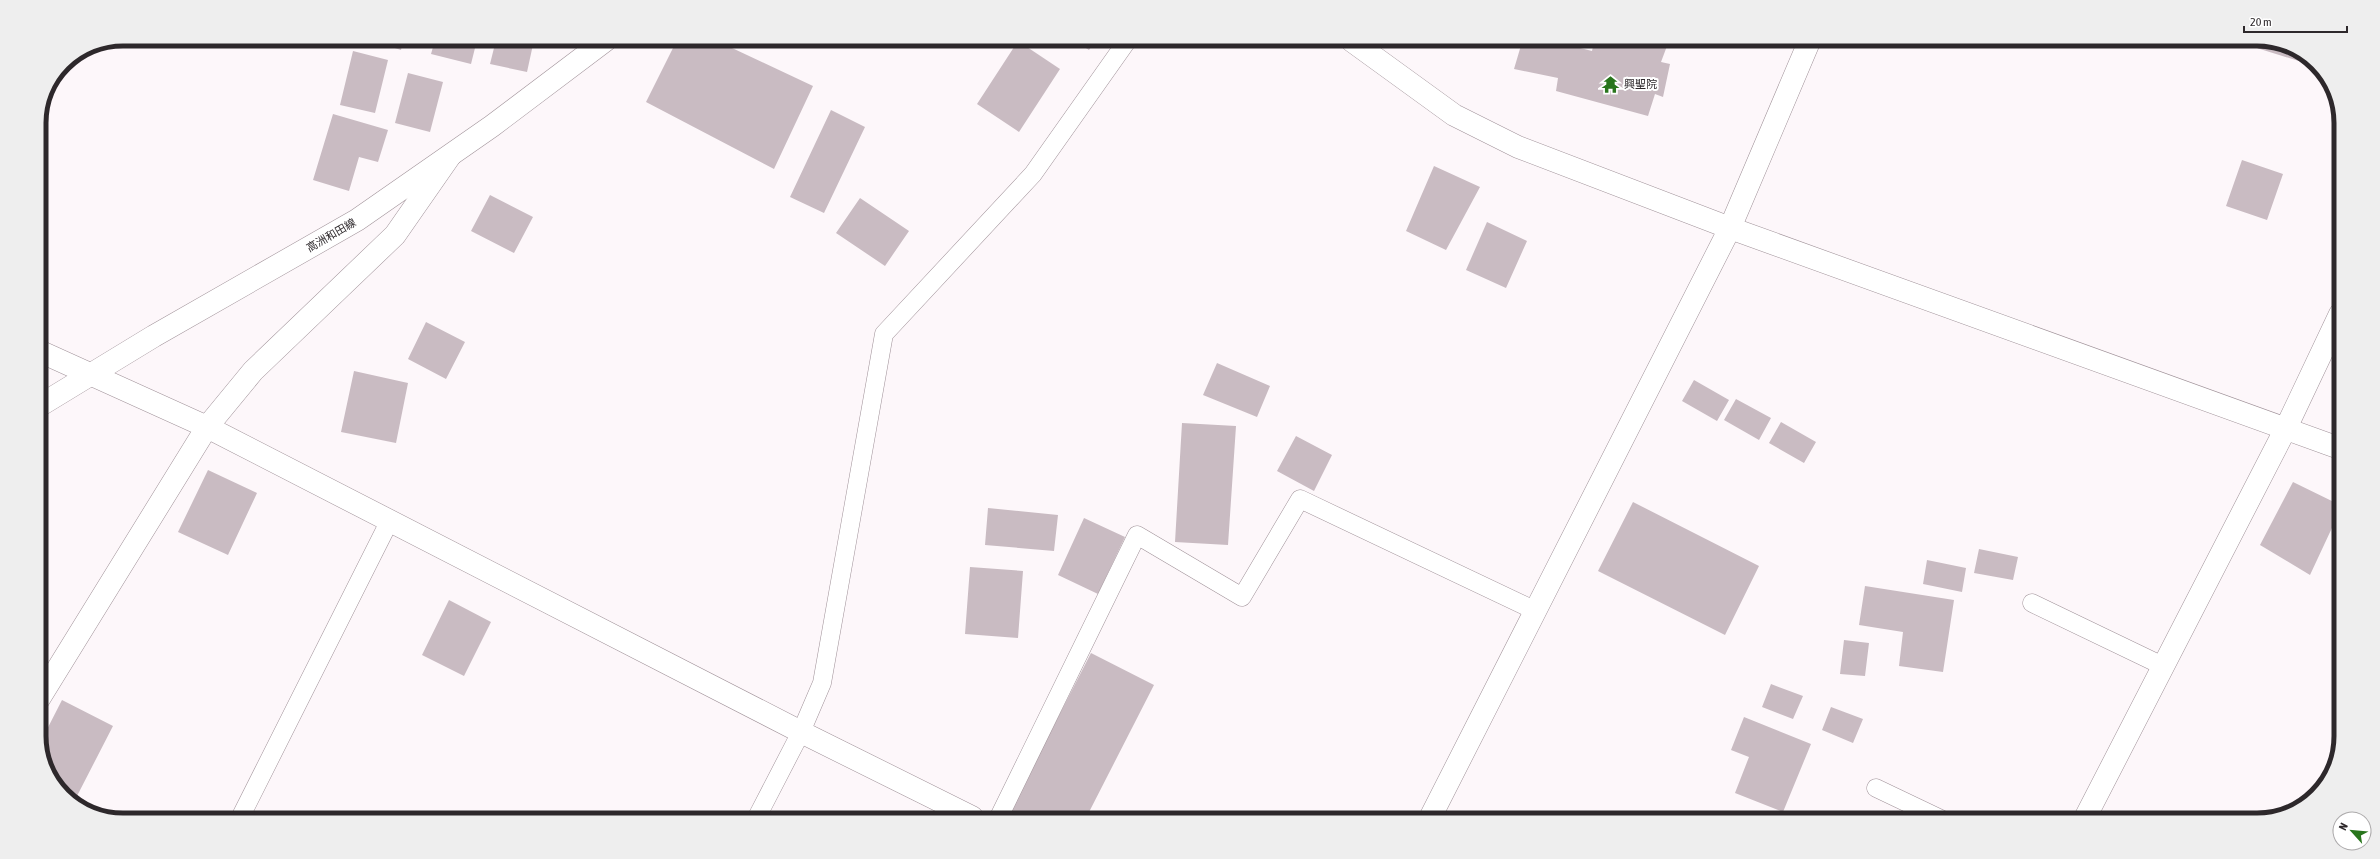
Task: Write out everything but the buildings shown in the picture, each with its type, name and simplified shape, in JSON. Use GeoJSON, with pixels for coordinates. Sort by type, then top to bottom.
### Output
{"type":"FeatureCollection","features":[{"type":"Feature","properties":{"kind":"street","name":"高洲和田線"},"geometry":{"type":"LineString","coordinates":[[46,402],[357,220],[538,93],[598,46]]}},
{"type":"Feature","properties":{"kind":"street"},"geometry":{"type":"LineString","coordinates":[[1358,46],[1454,115],[1505,141],[1730,228],[2334,446]]}},
{"type":"Feature","properties":{"kind":"street"},"geometry":{"type":"LineString","coordinates":[[1433,813],[1730,228],[1807,46]]}},
{"type":"Feature","properties":{"kind":"street"},"geometry":{"type":"LineString","coordinates":[[46,688],[207,427],[253,371],[395,235],[451,154]]}},
{"type":"Feature","properties":{"kind":"street"},"geometry":{"type":"LineString","coordinates":[[2088,813],[2286,428],[2334,327]]}},
{"type":"Feature","properties":{"kind":"street"},"geometry":{"type":"LineString","coordinates":[[46,354],[207,427],[801,732],[964,813]]}},
{"type":"Feature","properties":{"kind":"lane"},"geometry":{"type":"LineString","coordinates":[[759,813],[801,732],[822,683],[884,334],[1033,174],[1123,46]]}},
{"type":"Feature","properties":{"kind":"lane"},"geometry":{"type":"LineString","coordinates":[[1001,813],[1137,536],[1242,597],[1300,499],[1536,611]]}},
{"type":"Feature","properties":{"kind":"lane"},"geometry":{"type":"LineString","coordinates":[[243,813],[390,520]]}},
{"type":"Feature","properties":{"kind":"lane"},"geometry":{"type":"LineString","coordinates":[[2032,603],[2163,666]]}},
{"type":"Feature","properties":{"kind":"lane"},"geometry":{"type":"LineString","coordinates":[[1876,788],[1928,813]]}},
{"type":"Feature","properties":{"kind":"place","name":"興聖院"},"geometry":{"type":"Point","coordinates":[1611,84]}}]}
